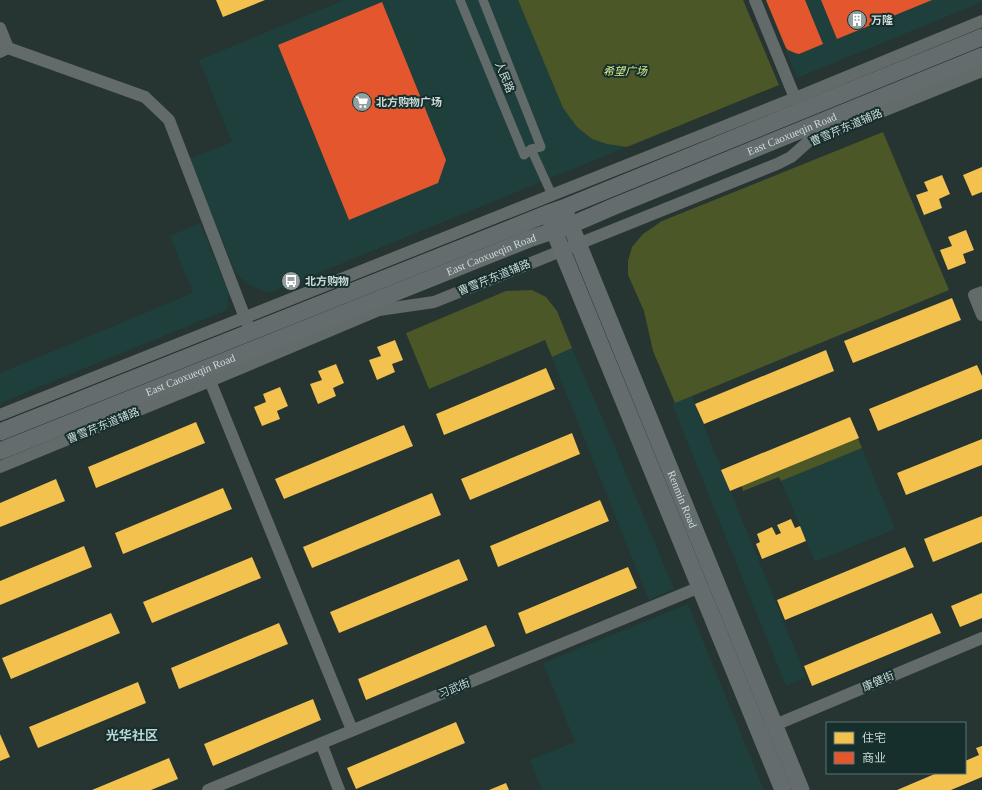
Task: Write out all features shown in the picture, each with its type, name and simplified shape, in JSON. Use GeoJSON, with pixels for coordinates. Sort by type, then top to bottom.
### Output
{"type":"FeatureCollection","features":[{"type":"Feature","properties":{"kind":"main road","name":"East Caoxueqin Road"},"geometry":{"type":"LineString","coordinates":[[0,432],[247,324],[556,210],[982,37]]}},
{"type":"Feature","properties":{"kind":"main road","name":"East Caoxueqin Road"},"geometry":{"type":"LineString","coordinates":[[0,451],[522,242],[571,225],[982,56]]}},
{"type":"Feature","properties":{"kind":"main road","name":"Renmin Road"},"geometry":{"type":"LineString","coordinates":[[556,210],[571,225],[801,790]]}},
{"type":"Feature","properties":{"kind":"main road","name":"Renmin Road"},"geometry":{"type":"LineString","coordinates":[[556,210],[554,231],[783,790]]}},
{"type":"Feature","properties":{"kind":"street","name":"人民路"},"geometry":{"type":"LineString","coordinates":[[460,0],[524,155],[531,149],[541,147],[483,0]]}},
{"type":"Feature","properties":{"kind":"street"},"geometry":{"type":"LineString","coordinates":[[755,0],[795,98]]}},
{"type":"Feature","properties":{"kind":"street"},"geometry":{"type":"LineString","coordinates":[[0,415],[247,324],[552,195],[795,98],[982,21]]}},
{"type":"Feature","properties":{"kind":"street"},"geometry":{"type":"LineString","coordinates":[[0,28],[4,50],[145,97],[169,120],[247,324]]}},
{"type":"Feature","properties":{"kind":"street","name":"曹雪芹东道辅路"},"geometry":{"type":"LineString","coordinates":[[0,467],[379,310],[434,302],[777,164],[791,157],[809,141],[982,71]]}},
{"type":"Feature","properties":{"kind":"street"},"geometry":{"type":"LineString","coordinates":[[531,149],[552,195]]}},
{"type":"Feature","properties":{"kind":"street"},"geometry":{"type":"LineString","coordinates":[[982,292],[974,295],[982,315]]}},
{"type":"Feature","properties":{"kind":"street"},"geometry":{"type":"LineString","coordinates":[[210,381],[352,730]]}},
{"type":"Feature","properties":{"kind":"street","name":"习武街"},"geometry":{"type":"LineString","coordinates":[[208,790],[700,587]]}},
{"type":"Feature","properties":{"kind":"street","name":"康健街"},"geometry":{"type":"LineString","coordinates":[[775,724],[982,638]]}},
{"type":"Feature","properties":{"kind":"street"},"geometry":{"type":"LineString","coordinates":[[321,743],[336,784],[326,790]]}},
{"type":"Feature","properties":{"kind":"shaded area"},"geometry":{"type":"Polygon","coordinates":[[[344,0],[518,0],[563,108],[577,127],[592,139],[607,144],[627,147],[269,293],[250,285],[236,274],[189,159],[232,142],[199,60],[344,0]]]}},
{"type":"Feature","properties":{"kind":"shaded area"},"geometry":{"type":"Polygon","coordinates":[[[765,0],[982,0],[982,2],[797,78],[765,0]]]}},
{"type":"Feature","properties":{"kind":"shaded area"},"geometry":{"type":"Polygon","coordinates":[[[200,223],[229,293],[227,310],[0,403],[0,373],[193,293],[170,236],[200,223]]]}},
{"type":"Feature","properties":{"kind":"shaded area"},"geometry":{"type":"Polygon","coordinates":[[[545,340],[552,357],[572,348],[674,589],[649,600],[545,340]]]}},
{"type":"Feature","properties":{"kind":"shaded area"},"geometry":{"type":"Polygon","coordinates":[[[692,396],[806,677],[786,686],[672,404],[692,396]]]}},
{"type":"Feature","properties":{"kind":"shaded area"},"geometry":{"type":"Polygon","coordinates":[[[862,448],[895,529],[815,562],[781,481],[862,448]]]}},
{"type":"Feature","properties":{"kind":"shaded area"},"geometry":{"type":"Polygon","coordinates":[[[688,604],[764,790],[542,790],[530,760],[575,742],[543,663],[688,604]]]}},
{"type":"Feature","properties":{"kind":"green space","name":"希望广场"},"geometry":{"type":"Polygon","coordinates":[[[518,0],[743,0],[779,85],[627,147],[607,144],[592,139],[577,127],[563,108],[518,0]]]}},
{"type":"Feature","properties":{"kind":"green space"},"geometry":{"type":"Polygon","coordinates":[[[883,132],[949,290],[675,403],[653,351],[644,311],[628,275],[628,261],[632,247],[643,234],[662,221],[883,132]]]}},
{"type":"Feature","properties":{"kind":"green space"},"geometry":{"type":"Polygon","coordinates":[[[532,290],[546,297],[557,311],[572,348],[552,357],[545,340],[429,389],[406,333],[506,291],[532,290]]]}},
{"type":"Feature","properties":{"kind":"green space"},"geometry":{"type":"Polygon","coordinates":[[[857,436],[862,448],[781,481],[779,477],[743,491],[741,484],[857,436]]]}},
{"type":"Feature","properties":{"kind":"building: 住宅"},"geometry":{"type":"Polygon","coordinates":[[[216,0],[265,0],[223,17],[216,0]]]}},
{"type":"Feature","properties":{"kind":"building: 住宅"},"geometry":{"type":"Polygon","coordinates":[[[982,167],[982,192],[972,196],[963,175],[982,167]]]}},
{"type":"Feature","properties":{"kind":"building: 住宅"},"geometry":{"type":"Polygon","coordinates":[[[942,175],[950,194],[939,199],[942,208],[924,215],[916,195],[928,191],[924,182],[942,175]]]}},
{"type":"Feature","properties":{"kind":"building: 住宅"},"geometry":{"type":"Polygon","coordinates":[[[966,230],[974,250],[963,254],[966,263],[948,270],[940,250],[952,246],[948,237],[966,230]]]}},
{"type":"Feature","properties":{"kind":"building: 住宅"},"geometry":{"type":"Polygon","coordinates":[[[952,298],[961,320],[853,363],[844,341],[952,298]]]}},
{"type":"Feature","properties":{"kind":"building: 住宅"},"geometry":{"type":"Polygon","coordinates":[[[395,340],[403,360],[392,364],[395,372],[377,380],[369,360],[381,356],[377,347],[395,340]]]}},
{"type":"Feature","properties":{"kind":"building: 住宅"},"geometry":{"type":"Polygon","coordinates":[[[826,350],[834,371],[704,424],[695,404],[826,350]]]}},
{"type":"Feature","properties":{"kind":"building: 住宅"},"geometry":{"type":"Polygon","coordinates":[[[336,364],[344,383],[333,388],[336,396],[318,404],[310,384],[322,380],[318,371],[336,364]]]}},
{"type":"Feature","properties":{"kind":"building: 住宅"},"geometry":{"type":"Polygon","coordinates":[[[977,365],[982,376],[982,389],[878,431],[869,409],[977,365]]]}},
{"type":"Feature","properties":{"kind":"building: 住宅"},"geometry":{"type":"Polygon","coordinates":[[[546,368],[555,389],[444,435],[436,414],[546,368]]]}},
{"type":"Feature","properties":{"kind":"building: 住宅"},"geometry":{"type":"Polygon","coordinates":[[[280,387],[288,406],[277,411],[280,419],[262,426],[254,407],[266,402],[263,394],[280,387]]]}},
{"type":"Feature","properties":{"kind":"building: 住宅"},"geometry":{"type":"Polygon","coordinates":[[[850,417],[859,438],[730,491],[721,470],[850,417]]]}},
{"type":"Feature","properties":{"kind":"building: 住宅"},"geometry":{"type":"Polygon","coordinates":[[[196,422],[205,443],[96,488],[88,467],[196,422]]]}},
{"type":"Feature","properties":{"kind":"building: 住宅"},"geometry":{"type":"Polygon","coordinates":[[[404,425],[413,446],[284,499],[275,479],[404,425]]]}},
{"type":"Feature","properties":{"kind":"building: 住宅"},"geometry":{"type":"Polygon","coordinates":[[[572,433],[580,454],[470,500],[461,479],[572,433]]]}},
{"type":"Feature","properties":{"kind":"building: 住宅"},"geometry":{"type":"Polygon","coordinates":[[[982,439],[982,465],[906,495],[897,473],[982,439]]]}},
{"type":"Feature","properties":{"kind":"building: 住宅"},"geometry":{"type":"Polygon","coordinates":[[[56,479],[65,501],[0,527],[0,503],[56,479]]]}},
{"type":"Feature","properties":{"kind":"building: 住宅"},"geometry":{"type":"Polygon","coordinates":[[[223,488],[232,509],[123,554],[115,533],[223,488]]]}},
{"type":"Feature","properties":{"kind":"building: 住宅"},"geometry":{"type":"Polygon","coordinates":[[[432,493],[441,515],[312,568],[303,547],[432,493]]]}},
{"type":"Feature","properties":{"kind":"building: 住宅"},"geometry":{"type":"Polygon","coordinates":[[[600,500],[609,521],[498,567],[490,546],[600,500]]]}},
{"type":"Feature","properties":{"kind":"building: 住宅"},"geometry":{"type":"Polygon","coordinates":[[[982,516],[982,542],[933,562],[924,539],[982,516]]]}},
{"type":"Feature","properties":{"kind":"building: 住宅"},"geometry":{"type":"Polygon","coordinates":[[[791,519],[795,528],[800,526],[806,541],[762,559],[756,544],[760,542],[757,534],[772,527],[776,535],[781,533],[777,525],[791,519]]]}},
{"type":"Feature","properties":{"kind":"building: 住宅"},"geometry":{"type":"Polygon","coordinates":[[[84,546],[92,567],[0,605],[0,581],[84,546]]]}},
{"type":"Feature","properties":{"kind":"building: 住宅"},"geometry":{"type":"Polygon","coordinates":[[[905,547],[914,567],[785,620],[777,600],[905,547]]]}},
{"type":"Feature","properties":{"kind":"building: 住宅"},"geometry":{"type":"Polygon","coordinates":[[[252,557],[261,578],[152,623],[143,602],[252,557]]]}},
{"type":"Feature","properties":{"kind":"building: 住宅"},"geometry":{"type":"Polygon","coordinates":[[[459,559],[468,580],[339,633],[330,612],[459,559]]]}},
{"type":"Feature","properties":{"kind":"building: 住宅"},"geometry":{"type":"Polygon","coordinates":[[[628,567],[637,588],[526,634],[518,613],[628,567]]]}},
{"type":"Feature","properties":{"kind":"building: 住宅"},"geometry":{"type":"Polygon","coordinates":[[[982,593],[982,618],[960,627],[951,606],[982,593]]]}},
{"type":"Feature","properties":{"kind":"building: 住宅"},"geometry":{"type":"Polygon","coordinates":[[[111,613],[120,633],[11,679],[2,658],[111,613]]]}},
{"type":"Feature","properties":{"kind":"building: 住宅"},"geometry":{"type":"Polygon","coordinates":[[[932,613],[941,633],[812,686],[804,666],[932,613]]]}},
{"type":"Feature","properties":{"kind":"building: 住宅"},"geometry":{"type":"Polygon","coordinates":[[[279,623],[288,644],[179,689],[171,668],[279,623]]]}},
{"type":"Feature","properties":{"kind":"building: 住宅"},"geometry":{"type":"Polygon","coordinates":[[[486,625],[495,646],[366,700],[358,679],[486,625]]]}},
{"type":"Feature","properties":{"kind":"building: 住宅"},"geometry":{"type":"Polygon","coordinates":[[[138,682],[146,703],[38,748],[29,727],[138,682]]]}},
{"type":"Feature","properties":{"kind":"building: 住宅"},"geometry":{"type":"Polygon","coordinates":[[[313,699],[321,720],[213,766],[204,744],[313,699]]]}},
{"type":"Feature","properties":{"kind":"building: 住宅"},"geometry":{"type":"Polygon","coordinates":[[[456,722],[465,743],[356,789],[347,768],[456,722]]]}},
{"type":"Feature","properties":{"kind":"building: 住宅"},"geometry":{"type":"Polygon","coordinates":[[[0,734],[10,757],[0,761],[0,734]]]}},
{"type":"Feature","properties":{"kind":"building: 住宅"},"geometry":{"type":"Polygon","coordinates":[[[982,746],[982,777],[951,790],[897,790],[935,774],[966,774],[966,761],[979,755],[976,748],[982,746]]]}},
{"type":"Feature","properties":{"kind":"building: 住宅"},"geometry":{"type":"Polygon","coordinates":[[[169,758],[178,779],[151,790],[92,790],[169,758]]]}},
{"type":"Feature","properties":{"kind":"building: 住宅"},"geometry":{"type":"Polygon","coordinates":[[[506,783],[509,790],[489,790],[506,783]]]}},
{"type":"Feature","properties":{"kind":"building: 商业"},"geometry":{"type":"Polygon","coordinates":[[[766,0],[805,0],[823,44],[799,54],[788,50],[766,0]]]}},
{"type":"Feature","properties":{"kind":"building: 商业","name":"万隆"},"geometry":{"type":"Polygon","coordinates":[[[821,0],[932,0],[837,39],[821,0]]]}},
{"type":"Feature","properties":{"kind":"building: 商业","name":"北方购物广场"},"geometry":{"type":"Polygon","coordinates":[[[382,2],[446,160],[438,183],[349,220],[278,45],[382,2]]]}},
{"type":"Feature","properties":{"kind":"place","name":"万隆"},"geometry":{"type":"Point","coordinates":[857,20]}},
{"type":"Feature","properties":{"kind":"place","name":"北方购物广场"},"geometry":{"type":"Point","coordinates":[362,102]}},
{"type":"Feature","properties":{"kind":"place","name":"北方购物"},"geometry":{"type":"Point","coordinates":[291,281]}},
{"type":"Feature","properties":{"kind":"district","name":"光华社区"},"geometry":{"type":"Point","coordinates":[132,735]}}]}
